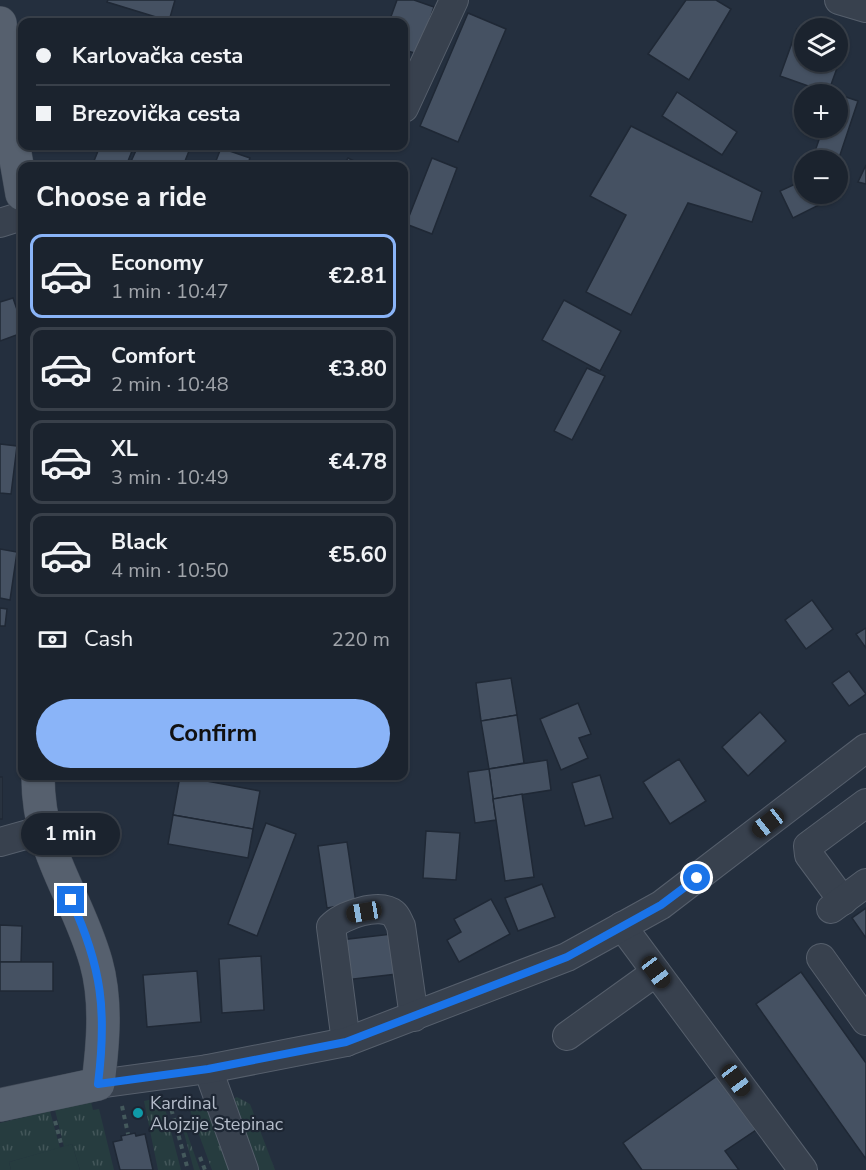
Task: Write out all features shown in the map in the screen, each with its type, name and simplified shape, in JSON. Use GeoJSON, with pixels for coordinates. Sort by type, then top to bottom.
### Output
{"type":"FeatureCollection","features":[{"type":"Feature","properties":{"kind":"main road"},"geometry":{"type":"LineString","coordinates":[[0,23],[7,108],[18,171]]}},
{"type":"Feature","properties":{"kind":"main road"},"geometry":{"type":"LineString","coordinates":[[0,1105],[109,1093],[103,1007],[96,962],[51,855],[43,830],[38,780]]}},
{"type":"Feature","properties":{"kind":"street"},"geometry":{"type":"LineString","coordinates":[[408,99],[454,0]]}},
{"type":"Feature","properties":{"kind":"street"},"geometry":{"type":"LineString","coordinates":[[839,0],[866,8]]}},
{"type":"Feature","properties":{"kind":"street"},"geometry":{"type":"LineString","coordinates":[[0,223],[18,217]]}},
{"type":"Feature","properties":{"kind":"street"},"geometry":{"type":"LineString","coordinates":[[109,1093],[208,1069],[346,1042],[567,957],[661,905],[866,748]]}},
{"type":"Feature","properties":{"kind":"street"},"geometry":{"type":"LineString","coordinates":[[866,803],[808,846],[809,855],[837,905],[866,883]]}},
{"type":"Feature","properties":{"kind":"street"},"geometry":{"type":"LineString","coordinates":[[0,842],[43,830]]}},
{"type":"Feature","properties":{"kind":"street"},"geometry":{"type":"LineString","coordinates":[[346,1042],[331,927],[347,915],[381,909],[394,913],[401,926],[414,1017]]}},
{"type":"Feature","properties":{"kind":"street"},"geometry":{"type":"LineString","coordinates":[[622,926],[803,1170]]}},
{"type":"Feature","properties":{"kind":"street"},"geometry":{"type":"LineString","coordinates":[[821,958],[866,1021]]}},
{"type":"Feature","properties":{"kind":"street"},"geometry":{"type":"LineString","coordinates":[[567,1036],[656,972]]}},
{"type":"Feature","properties":{"kind":"street"},"geometry":{"type":"LineString","coordinates":[[208,1069],[244,1170]]}},
{"type":"Feature","properties":{"kind":"path"},"geometry":{"type":"LineString","coordinates":[[109,1093],[128,1134]]}},
{"type":"Feature","properties":{"kind":"path"},"geometry":{"type":"LineString","coordinates":[[166,1094],[188,1170]]}},
{"type":"Feature","properties":{"kind":"path"},"geometry":{"type":"LineString","coordinates":[[200,1157],[205,1170]]}},
{"type":"Feature","properties":{"kind":"green space"},"geometry":{"type":"Polygon","coordinates":[[[162,1097],[181,1170],[158,1170],[144,1101],[162,1097]]]}},
{"type":"Feature","properties":{"kind":"green space"},"geometry":{"type":"Polygon","coordinates":[[[237,1097],[250,1104],[275,1170],[256,1170],[230,1100],[237,1097]]]}},
{"type":"Feature","properties":{"kind":"green space"},"geometry":{"type":"Polygon","coordinates":[[[91,1102],[93,1110],[99,1109],[114,1170],[80,1170],[72,1144],[64,1147],[55,1110],[91,1102]]]}},
{"type":"Feature","properties":{"kind":"green space"},"geometry":{"type":"Polygon","coordinates":[[[187,1102],[204,1102],[232,1170],[212,1170],[187,1102]]]}},
{"type":"Feature","properties":{"kind":"green space"},"geometry":{"type":"Polygon","coordinates":[[[50,1111],[60,1148],[9,1162],[11,1170],[0,1170],[0,1123],[50,1111]]]}},
{"type":"Feature","properties":{"kind":"green space"},"geometry":{"type":"Polygon","coordinates":[[[181,1122],[183,1122],[200,1170],[194,1170],[181,1122]]]}},
{"type":"Feature","properties":{"kind":"green space"},"geometry":{"type":"Polygon","coordinates":[[[72,1144],[80,1170],[11,1170],[9,1162],[72,1144]]]}},
{"type":"Feature","properties":{"kind":"building"},"geometry":{"type":"Polygon","coordinates":[[[108,0],[175,0],[170,18],[159,18],[107,2],[108,0]]]}},
{"type":"Feature","properties":{"kind":"building"},"geometry":{"type":"Polygon","coordinates":[[[397,0],[414,0],[434,7],[418,54],[408,51],[408,18],[390,18],[397,0]]]}},
{"type":"Feature","properties":{"kind":"building"},"geometry":{"type":"Polygon","coordinates":[[[686,0],[716,0],[731,9],[689,80],[648,54],[686,0]]]}},
{"type":"Feature","properties":{"kind":"building"},"geometry":{"type":"Polygon","coordinates":[[[468,13],[506,29],[458,142],[420,126],[468,13]]]}},
{"type":"Feature","properties":{"kind":"building"},"geometry":{"type":"Polygon","coordinates":[[[794,37],[794,72],[836,72],[831,84],[803,84],[780,76],[794,37]]]}},
{"type":"Feature","properties":{"kind":"building"},"geometry":{"type":"Polygon","coordinates":[[[677,92],[737,132],[722,155],[662,116],[677,92]]]}},
{"type":"Feature","properties":{"kind":"building"},"geometry":{"type":"Polygon","coordinates":[[[848,98],[858,101],[848,131],[848,98]]]}},
{"type":"Feature","properties":{"kind":"building"},"geometry":{"type":"Polygon","coordinates":[[[631,126],[762,192],[752,222],[688,203],[631,315],[586,292],[626,215],[590,196],[631,126]]]}},
{"type":"Feature","properties":{"kind":"building"},"geometry":{"type":"Polygon","coordinates":[[[820,138],[846,138],[842,150],[815,150],[820,138]]]}},
{"type":"Feature","properties":{"kind":"building"},"geometry":{"type":"Polygon","coordinates":[[[98,150],[132,150],[128,162],[94,162],[98,150]]]}},
{"type":"Feature","properties":{"kind":"building"},"geometry":{"type":"Polygon","coordinates":[[[136,150],[189,150],[185,162],[131,162],[136,150]]]}},
{"type":"Feature","properties":{"kind":"building"},"geometry":{"type":"Polygon","coordinates":[[[220,150],[250,158],[248,162],[216,162],[220,150]]]}},
{"type":"Feature","properties":{"kind":"building"},"geometry":{"type":"Polygon","coordinates":[[[432,158],[457,168],[432,234],[408,225],[408,219],[432,158]]]}},
{"type":"Feature","properties":{"kind":"building"},"geometry":{"type":"Polygon","coordinates":[[[866,165],[866,184],[858,182],[866,165]]]}},
{"type":"Feature","properties":{"kind":"building"},"geometry":{"type":"Polygon","coordinates":[[[794,185],[794,204],[821,204],[793,218],[780,191],[794,185]]]}},
{"type":"Feature","properties":{"kind":"building"},"geometry":{"type":"Polygon","coordinates":[[[13,298],[18,312],[18,334],[0,341],[0,302],[13,298]]]}},
{"type":"Feature","properties":{"kind":"building"},"geometry":{"type":"Polygon","coordinates":[[[564,300],[621,331],[600,371],[542,340],[564,300]]]}},
{"type":"Feature","properties":{"kind":"building"},"geometry":{"type":"Polygon","coordinates":[[[587,368],[605,376],[572,440],[554,431],[587,368]]]}},
{"type":"Feature","properties":{"kind":"building"},"geometry":{"type":"Polygon","coordinates":[[[0,444],[17,446],[11,494],[0,493],[0,444]]]}},
{"type":"Feature","properties":{"kind":"building"},"geometry":{"type":"Polygon","coordinates":[[[0,549],[17,552],[10,600],[0,598],[0,549]]]}},
{"type":"Feature","properties":{"kind":"building"},"geometry":{"type":"Polygon","coordinates":[[[812,600],[833,629],[806,649],[785,620],[812,600]]]}},
{"type":"Feature","properties":{"kind":"building"},"geometry":{"type":"Polygon","coordinates":[[[0,608],[7,609],[5,626],[0,626],[0,608]]]}},
{"type":"Feature","properties":{"kind":"building"},"geometry":{"type":"Polygon","coordinates":[[[866,628],[866,648],[856,634],[866,628]]]}},
{"type":"Feature","properties":{"kind":"building"},"geometry":{"type":"Polygon","coordinates":[[[849,671],[866,694],[849,706],[832,683],[849,671]]]}},
{"type":"Feature","properties":{"kind":"building"},"geometry":{"type":"Polygon","coordinates":[[[511,678],[517,715],[481,721],[476,683],[511,678]]]}},
{"type":"Feature","properties":{"kind":"building"},"geometry":{"type":"Polygon","coordinates":[[[578,703],[591,734],[579,738],[588,758],[561,770],[540,719],[578,703]]]}},
{"type":"Feature","properties":{"kind":"building"},"geometry":{"type":"Polygon","coordinates":[[[760,712],[786,741],[748,776],[722,747],[760,712]]]}},
{"type":"Feature","properties":{"kind":"building"},"geometry":{"type":"Polygon","coordinates":[[[517,715],[524,763],[489,769],[481,721],[517,715]]]}},
{"type":"Feature","properties":{"kind":"building"},"geometry":{"type":"Polygon","coordinates":[[[679,759],[706,801],[670,824],[643,782],[679,759]]]}},
{"type":"Feature","properties":{"kind":"building"},"geometry":{"type":"Polygon","coordinates":[[[547,760],[551,790],[493,799],[489,769],[547,760]]]}},
{"type":"Feature","properties":{"kind":"building"},"geometry":{"type":"Polygon","coordinates":[[[489,769],[496,820],[475,823],[468,772],[489,769]]]}},
{"type":"Feature","properties":{"kind":"building"},"geometry":{"type":"Polygon","coordinates":[[[600,775],[613,818],[585,826],[572,783],[600,775]]]}},
{"type":"Feature","properties":{"kind":"building"},"geometry":{"type":"Polygon","coordinates":[[[0,777],[2,777],[2,819],[0,819],[0,777]]]}},
{"type":"Feature","properties":{"kind":"building"},"geometry":{"type":"Polygon","coordinates":[[[179,780],[201,780],[260,791],[253,829],[173,815],[179,780]]]}},
{"type":"Feature","properties":{"kind":"building"},"geometry":{"type":"Polygon","coordinates":[[[522,794],[534,877],[505,881],[493,799],[522,794]]]}},
{"type":"Feature","properties":{"kind":"building"},"geometry":{"type":"Polygon","coordinates":[[[173,815],[253,829],[248,858],[168,844],[173,815]]]}},
{"type":"Feature","properties":{"kind":"building"},"geometry":{"type":"Polygon","coordinates":[[[266,823],[296,834],[257,936],[228,924],[266,823]]]}},
{"type":"Feature","properties":{"kind":"building"},"geometry":{"type":"Polygon","coordinates":[[[426,831],[460,833],[456,880],[423,878],[426,831]]]}},
{"type":"Feature","properties":{"kind":"building"},"geometry":{"type":"Polygon","coordinates":[[[347,842],[356,903],[327,908],[318,846],[347,842]]]}},
{"type":"Feature","properties":{"kind":"building"},"geometry":{"type":"Polygon","coordinates":[[[542,884],[555,917],[518,931],[505,898],[542,884]]]}},
{"type":"Feature","properties":{"kind":"building"},"geometry":{"type":"Polygon","coordinates":[[[491,899],[510,934],[459,962],[447,940],[461,932],[454,919],[491,899]]]}},
{"type":"Feature","properties":{"kind":"building"},"geometry":{"type":"Polygon","coordinates":[[[866,908],[866,938],[852,918],[866,908]]]}},
{"type":"Feature","properties":{"kind":"building"},"geometry":{"type":"Polygon","coordinates":[[[0,925],[22,926],[21,962],[0,962],[0,925]]]}},
{"type":"Feature","properties":{"kind":"building"},"geometry":{"type":"Polygon","coordinates":[[[392,934],[397,974],[345,980],[340,940],[392,934]]]}},
{"type":"Feature","properties":{"kind":"building"},"geometry":{"type":"Polygon","coordinates":[[[261,956],[264,1010],[222,1013],[219,959],[261,956]]]}},
{"type":"Feature","properties":{"kind":"building"},"geometry":{"type":"Polygon","coordinates":[[[0,962],[53,962],[53,991],[0,991],[0,962]]]}},
{"type":"Feature","properties":{"kind":"building"},"geometry":{"type":"Polygon","coordinates":[[[197,971],[201,1022],[147,1027],[143,975],[197,971]]]}},
{"type":"Feature","properties":{"kind":"building"},"geometry":{"type":"Polygon","coordinates":[[[801,972],[866,1063],[866,1159],[756,1004],[801,972]]]}},
{"type":"Feature","properties":{"kind":"building"},"geometry":{"type":"Polygon","coordinates":[[[717,1076],[756,1130],[725,1151],[739,1170],[642,1170],[623,1143],[717,1076]]]}},
{"type":"Feature","properties":{"kind":"building"},"geometry":{"type":"Polygon","coordinates":[[[135,1133],[136,1136],[145,1134],[153,1170],[120,1170],[113,1142],[122,1140],[121,1136],[135,1133]]]}},
{"type":"Feature","properties":{"kind":"place","name":"Kardinal Alojzije Stepinac"},"geometry":{"type":"Point","coordinates":[138,1113]}},
{"type":"Feature","properties":{"kind":"route"},"geometry":{"type":"LineString","coordinates":[[71,900],[96,962],[100,984],[103,1007],[102,1058],[98,1084],[208,1069],[346,1042],[567,957],[661,905],[697,878]]}}]}
